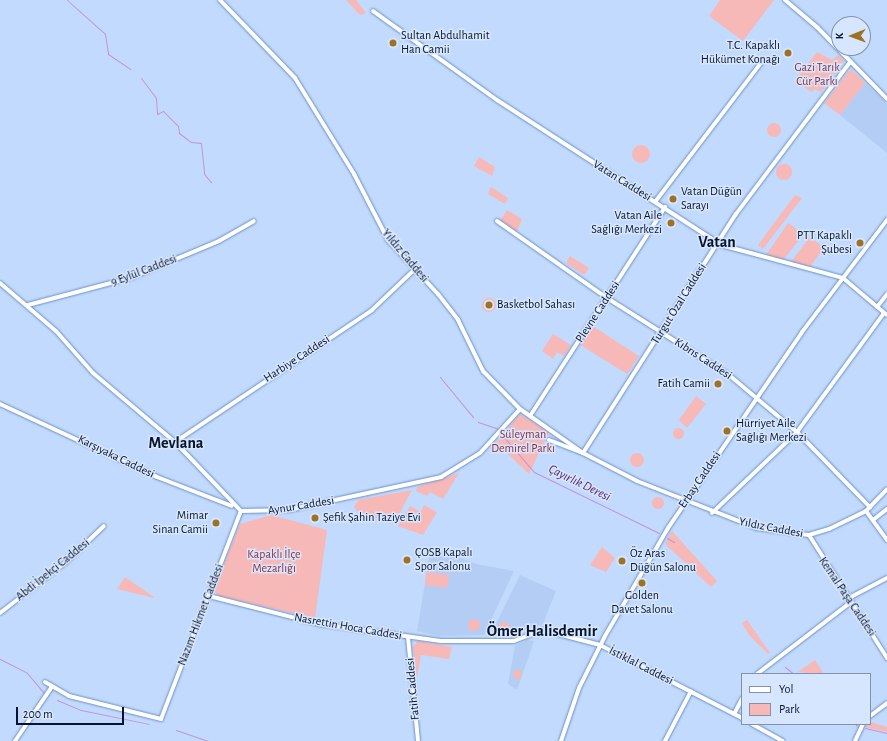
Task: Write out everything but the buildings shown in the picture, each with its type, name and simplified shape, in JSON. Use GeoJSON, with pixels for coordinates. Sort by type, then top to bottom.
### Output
{"type":"FeatureCollection","features":[{"type":"Feature","properties":{"kind":"street","name":"Yıldız Caddesi"},"geometry":{"type":"LineString","coordinates":[[220,0],[295,78],[354,174],[388,240],[458,320],[483,371],[520,409],[583,452]]}},
{"type":"Feature","properties":{"kind":"street"},"geometry":{"type":"LineString","coordinates":[[784,0],[887,99]]}},
{"type":"Feature","properties":{"kind":"street","name":"Vatan Caddesi"},"geometry":{"type":"LineString","coordinates":[[373,11],[497,100],[665,207],[718,243],[843,278],[886,314]]}},
{"type":"Feature","properties":{"kind":"street"},"geometry":{"type":"LineString","coordinates":[[655,202],[763,60]]}},
{"type":"Feature","properties":{"kind":"street","name":"Turgut Özal Caddesi"},"geometry":{"type":"LineString","coordinates":[[583,452],[718,243],[850,62]]}},
{"type":"Feature","properties":{"kind":"street","name":"Plevne Caddesi"},"geometry":{"type":"LineString","coordinates":[[530,416],[665,207]]}},
{"type":"Feature","properties":{"kind":"street","name":"Erbay Caddesi"},"geometry":{"type":"LineString","coordinates":[[561,741],[600,645],[668,528],[757,397],[887,220]]}},
{"type":"Feature","properties":{"kind":"street","name":"9 Eylül Caddesi"},"geometry":{"type":"LineString","coordinates":[[28,305],[133,277],[219,241],[254,221]]}},
{"type":"Feature","properties":{"kind":"street","name":"Kıbrıs Caddesi"},"geometry":{"type":"LineString","coordinates":[[497,221],[607,298],[729,374],[797,432],[870,507]]}},
{"type":"Feature","properties":{"kind":"street","name":"Harbiye Caddesi"},"geometry":{"type":"LineString","coordinates":[[175,442],[372,310],[414,270]]}},
{"type":"Feature","properties":{"kind":"street"},"geometry":{"type":"LineString","coordinates":[[0,283],[28,305],[88,369],[175,442],[234,507],[241,511]]}},
{"type":"Feature","properties":{"kind":"street"},"geometry":{"type":"LineString","coordinates":[[877,307],[887,294]]}},
{"type":"Feature","properties":{"kind":"street"},"geometry":{"type":"LineString","coordinates":[[712,513],[797,432],[886,314]]}},
{"type":"Feature","properties":{"kind":"street","name":"Karşıyaka Caddesi"},"geometry":{"type":"LineString","coordinates":[[0,404],[157,477],[234,507]]}},
{"type":"Feature","properties":{"kind":"street","name":"Aynur Caddesi"},"geometry":{"type":"LineString","coordinates":[[241,511],[289,510],[416,484],[454,471],[480,453],[520,409]]}},
{"type":"Feature","properties":{"kind":"street","name":"Yıldız Caddesi"},"geometry":{"type":"LineString","coordinates":[[549,440],[583,452],[685,502],[757,528],[809,535],[834,527],[866,511],[887,489]]}},
{"type":"Feature","properties":{"kind":"street"},"geometry":{"type":"LineString","coordinates":[[873,520],[887,509]]}},
{"type":"Feature","properties":{"kind":"street","name":"Nazım Hikmet Caddesi"},"geometry":{"type":"LineString","coordinates":[[51,688],[69,696],[161,719],[241,511]]}},
{"type":"Feature","properties":{"kind":"street"},"geometry":{"type":"LineString","coordinates":[[866,511],[887,540]]}},
{"type":"Feature","properties":{"kind":"street","name":"Abdi İpekçi Caddesi"},"geometry":{"type":"LineString","coordinates":[[0,613],[66,562],[104,526]]}},
{"type":"Feature","properties":{"kind":"street","name":"Kemal Paşa Caddesi"},"geometry":{"type":"LineString","coordinates":[[809,535],[849,601],[887,658]]}},
{"type":"Feature","properties":{"kind":"street"},"geometry":{"type":"LineString","coordinates":[[758,673],[771,660],[849,601],[887,578]]}},
{"type":"Feature","properties":{"kind":"street","name":"Nasrettin Hoca Caddesi"},"geometry":{"type":"LineString","coordinates":[[209,596],[319,624],[441,641]]}},
{"type":"Feature","properties":{"kind":"street","name":"İstiklal Caddesi"},"geometry":{"type":"LineString","coordinates":[[441,641],[514,641],[543,630],[600,645],[741,718]]}},
{"type":"Feature","properties":{"kind":"street","name":"Fatih Caddesi"},"geometry":{"type":"LineString","coordinates":[[408,637],[418,741]]}},
{"type":"Feature","properties":{"kind":"street"},"geometry":{"type":"LineString","coordinates":[[15,741],[51,688],[45,682]]}},
{"type":"Feature","properties":{"kind":"street"},"geometry":{"type":"LineString","coordinates":[[665,741],[691,691]]}},
{"type":"Feature","properties":{"kind":"street"},"geometry":{"type":"LineString","coordinates":[[734,714],[741,701]]}},
{"type":"Feature","properties":{"kind":"street"},"geometry":{"type":"LineString","coordinates":[[871,715],[887,703]]}},
{"type":"Feature","properties":{"kind":"street"},"geometry":{"type":"LineString","coordinates":[[754,725],[783,741]]}},
{"type":"Feature","properties":{"kind":"street"},"geometry":{"type":"LineString","coordinates":[[855,741],[863,725]]}},
{"type":"Feature","properties":{"kind":"shaded area"},"geometry":{"type":"Polygon","coordinates":[[[865,83],[887,104],[887,153],[840,115],[865,83]]]}},
{"type":"Feature","properties":{"kind":"shaded area"},"geometry":{"type":"Polygon","coordinates":[[[431,547],[476,564],[514,571],[484,635],[438,636],[417,631],[431,547]]]}},
{"type":"Feature","properties":{"kind":"shaded area"},"geometry":{"type":"Polygon","coordinates":[[[520,575],[556,591],[543,624],[511,636],[490,636],[520,575]]]}},
{"type":"Feature","properties":{"kind":"shaded area"},"geometry":{"type":"Polygon","coordinates":[[[527,640],[534,641],[517,690],[508,684],[515,646],[527,640]]]}},
{"type":"Feature","properties":{"kind":"green space"},"geometry":{"type":"Polygon","coordinates":[[[346,0],[356,0],[366,13],[360,15],[346,0]]]}},
{"type":"Feature","properties":{"kind":"green space"},"geometry":{"type":"Polygon","coordinates":[[[720,0],[774,0],[743,41],[709,16],[720,0]]]}},
{"type":"Feature","properties":{"kind":"green space","name":"Gazi Tarık Cür Parkı"},"geometry":{"type":"Polygon","coordinates":[[[817,52],[832,60],[839,56],[844,61],[821,92],[815,89],[812,92],[795,81],[817,52]]]}},
{"type":"Feature","properties":{"kind":"green space"},"geometry":{"type":"Polygon","coordinates":[[[851,69],[865,83],[840,115],[824,103],[851,69]]]}},
{"type":"Feature","properties":{"kind":"green space"},"geometry":{"type":"Polygon","coordinates":[[[771,123],[777,123],[781,127],[781,133],[777,137],[771,137],[767,133],[767,127],[771,123]]]}},
{"type":"Feature","properties":{"kind":"green space"},"geometry":{"type":"Polygon","coordinates":[[[641,145],[647,148],[650,154],[647,160],[641,163],[635,160],[632,154],[635,148],[641,145]]]}},
{"type":"Feature","properties":{"kind":"green space"},"geometry":{"type":"Polygon","coordinates":[[[479,157],[495,167],[492,176],[474,166],[479,157]]]}},
{"type":"Feature","properties":{"kind":"green space"},"geometry":{"type":"Polygon","coordinates":[[[784,164],[791,169],[792,172],[787,179],[784,180],[777,175],[776,172],[781,165],[784,164]]]}},
{"type":"Feature","properties":{"kind":"green space"},"geometry":{"type":"Polygon","coordinates":[[[491,187],[508,198],[505,204],[488,194],[491,187]]]}},
{"type":"Feature","properties":{"kind":"green space"},"geometry":{"type":"Polygon","coordinates":[[[795,195],[802,198],[763,249],[758,245],[795,195]]]}},
{"type":"Feature","properties":{"kind":"green space"},"geometry":{"type":"Polygon","coordinates":[[[507,210],[522,219],[517,232],[500,221],[507,210]]]}},
{"type":"Feature","properties":{"kind":"green space"},"geometry":{"type":"Polygon","coordinates":[[[788,223],[804,234],[783,260],[766,255],[788,223]]]}},
{"type":"Feature","properties":{"kind":"green space"},"geometry":{"type":"Polygon","coordinates":[[[810,237],[824,248],[810,267],[791,262],[810,237]]]}},
{"type":"Feature","properties":{"kind":"green space"},"geometry":{"type":"Polygon","coordinates":[[[570,256],[589,268],[584,275],[566,263],[570,256]]]}},
{"type":"Feature","properties":{"kind":"green space","name":"Basketbol Sahası"},"geometry":{"type":"Polygon","coordinates":[[[486,298],[492,298],[496,302],[496,308],[492,312],[486,312],[482,308],[482,302],[486,298]]]}},
{"type":"Feature","properties":{"kind":"green space"},"geometry":{"type":"Polygon","coordinates":[[[591,325],[639,356],[627,374],[579,344],[591,325]]]}},
{"type":"Feature","properties":{"kind":"green space"},"geometry":{"type":"Polygon","coordinates":[[[553,334],[571,345],[564,356],[557,352],[553,359],[542,351],[553,334]]]}},
{"type":"Feature","properties":{"kind":"green space"},"geometry":{"type":"Polygon","coordinates":[[[696,396],[706,404],[687,428],[679,420],[696,396]]]}},
{"type":"Feature","properties":{"kind":"green space","name":"Süleyman Demirel Parkı"},"geometry":{"type":"Polygon","coordinates":[[[520,414],[549,432],[529,474],[496,443],[520,414]]]}},
{"type":"Feature","properties":{"kind":"green space"},"geometry":{"type":"Polygon","coordinates":[[[676,428],[680,428],[682,429],[682,437],[676,438],[673,435],[673,431],[676,428]]]}},
{"type":"Feature","properties":{"kind":"green space"},"geometry":{"type":"Polygon","coordinates":[[[634,453],[640,453],[644,457],[644,463],[640,467],[634,467],[630,463],[630,457],[634,453]]]}},
{"type":"Feature","properties":{"kind":"green space"},"geometry":{"type":"Polygon","coordinates":[[[459,473],[443,499],[430,492],[427,496],[416,491],[417,487],[459,473]]]}},
{"type":"Feature","properties":{"kind":"green space"},"geometry":{"type":"Polygon","coordinates":[[[412,490],[394,524],[357,511],[354,507],[358,500],[412,490]]]}},
{"type":"Feature","properties":{"kind":"green space"},"geometry":{"type":"Polygon","coordinates":[[[656,497],[660,497],[664,503],[660,509],[656,509],[652,505],[652,501],[656,497]]]}},
{"type":"Feature","properties":{"kind":"green space"},"geometry":{"type":"Polygon","coordinates":[[[424,505],[437,512],[423,535],[398,526],[410,506],[421,512],[424,505]]]}},
{"type":"Feature","properties":{"kind":"green space","name":"Kapaklı İlçe Mezarlığı"},"geometry":{"type":"Polygon","coordinates":[[[271,515],[327,530],[315,618],[218,596],[214,590],[240,524],[271,515]]]}},
{"type":"Feature","properties":{"kind":"green space"},"geometry":{"type":"Polygon","coordinates":[[[672,531],[717,581],[711,587],[665,544],[672,531]]]}},
{"type":"Feature","properties":{"kind":"green space"},"geometry":{"type":"Polygon","coordinates":[[[602,547],[615,558],[606,572],[590,565],[602,547]]]}},
{"type":"Feature","properties":{"kind":"green space"},"geometry":{"type":"Polygon","coordinates":[[[426,572],[449,575],[447,588],[425,585],[426,572]]]}},
{"type":"Feature","properties":{"kind":"green space"},"geometry":{"type":"Polygon","coordinates":[[[125,577],[154,597],[154,598],[117,589],[125,577]]]}},
{"type":"Feature","properties":{"kind":"green space"},"geometry":{"type":"Polygon","coordinates":[[[474,619],[478,621],[480,625],[478,629],[474,631],[470,629],[468,625],[470,621],[474,619]]]}},
{"type":"Feature","properties":{"kind":"green space"},"geometry":{"type":"Polygon","coordinates":[[[747,620],[770,653],[768,654],[749,635],[742,623],[747,620]]]}},
{"type":"Feature","properties":{"kind":"green space"},"geometry":{"type":"Polygon","coordinates":[[[504,622],[509,624],[511,629],[509,634],[504,636],[499,634],[497,629],[499,624],[504,622]]]}},
{"type":"Feature","properties":{"kind":"green space"},"geometry":{"type":"Polygon","coordinates":[[[418,641],[452,647],[449,659],[421,655],[417,678],[413,647],[418,641]]]}},
{"type":"Feature","properties":{"kind":"green space"},"geometry":{"type":"Polygon","coordinates":[[[815,660],[823,673],[811,673],[798,672],[815,660]]]}},
{"type":"Feature","properties":{"kind":"green space"},"geometry":{"type":"Polygon","coordinates":[[[515,670],[519,670],[521,674],[519,678],[515,678],[513,676],[513,672],[515,670]]]}},
{"type":"Feature","properties":{"kind":"green space"},"geometry":{"type":"Polygon","coordinates":[[[871,722],[887,727],[887,732],[865,727],[867,725],[871,725],[871,722]]]}},
{"type":"Feature","properties":{"kind":"waterway"},"geometry":{"type":"LineString","coordinates":[[67,0],[105,34],[108,54],[130,69]]}},
{"type":"Feature","properties":{"kind":"waterway"},"geometry":{"type":"LineString","coordinates":[[141,78],[156,98],[157,114],[163,111],[178,126],[179,133],[191,142],[201,143],[204,174],[211,182]]}},
{"type":"Feature","properties":{"kind":"waterway"},"geometry":{"type":"LineString","coordinates":[[440,377],[473,417]]}},
{"type":"Feature","properties":{"kind":"waterway"},"geometry":{"type":"LineString","coordinates":[[478,422],[498,429]]}},
{"type":"Feature","properties":{"kind":"waterway","name":"Çayırlık Deresi"},"geometry":{"type":"LineString","coordinates":[[503,436],[534,472],[659,533]]}},
{"type":"Feature","properties":{"kind":"waterway","name":"Çayırlık Deresi"},"geometry":{"type":"LineString","coordinates":[[667,538],[674,542]]}},
{"type":"Feature","properties":{"kind":"waterway"},"geometry":{"type":"LineString","coordinates":[[0,659],[27,673],[44,693]]}},
{"type":"Feature","properties":{"kind":"waterway","name":"Çayırlık Deresi"},"geometry":{"type":"LineString","coordinates":[[785,667],[793,673]]}},
{"type":"Feature","properties":{"kind":"waterway"},"geometry":{"type":"LineString","coordinates":[[57,700],[81,710],[149,724]]}},
{"type":"Feature","properties":{"kind":"waterway","name":"Çayırlık Deresi"},"geometry":{"type":"LineString","coordinates":[[865,728],[887,733]]}},
{"type":"Feature","properties":{"kind":"waterway"},"geometry":{"type":"LineString","coordinates":[[176,730],[208,741]]}},
{"type":"Feature","properties":{"kind":"place","name":"Sultan Abdulhamit Han Camii"},"geometry":{"type":"Point","coordinates":[393,43]}},
{"type":"Feature","properties":{"kind":"place","name":"T.C. Kapaklı Hükümet Konağı"},"geometry":{"type":"Point","coordinates":[788,53]}},
{"type":"Feature","properties":{"kind":"place","name":"Vatan Düğün Sarayı"},"geometry":{"type":"Point","coordinates":[673,199]}},
{"type":"Feature","properties":{"kind":"place","name":"Vatan Aile Sağlığı Merkezi"},"geometry":{"type":"Point","coordinates":[671,223]}},
{"type":"Feature","properties":{"kind":"place","name":"PTT Kapaklı Şubesi"},"geometry":{"type":"Point","coordinates":[860,243]}},
{"type":"Feature","properties":{"kind":"place","name":"Basketbol Sahası"},"geometry":{"type":"Point","coordinates":[489,305]}},
{"type":"Feature","properties":{"kind":"place","name":"Fatih Camii"},"geometry":{"type":"Point","coordinates":[718,384]}},
{"type":"Feature","properties":{"kind":"place","name":"Hürriyet Aile Sağlığı Merkezi"},"geometry":{"type":"Point","coordinates":[727,431]}},
{"type":"Feature","properties":{"kind":"place","name":"Şefik Şahin Taziye Evi"},"geometry":{"type":"Point","coordinates":[315,518]}},
{"type":"Feature","properties":{"kind":"place","name":"Mimar Sinan Camii"},"geometry":{"type":"Point","coordinates":[216,523]}},
{"type":"Feature","properties":{"kind":"place","name":"ÇOSB Kapalı Spor Salonu"},"geometry":{"type":"Point","coordinates":[407,560]}},
{"type":"Feature","properties":{"kind":"place","name":"Öz Aras Düğün Salonu"},"geometry":{"type":"Point","coordinates":[622,561]}},
{"type":"Feature","properties":{"kind":"place","name":"Golden Davet Salonu"},"geometry":{"type":"Point","coordinates":[642,583]}},
{"type":"Feature","properties":{"kind":"district","name":"Vatan"},"geometry":{"type":"Point","coordinates":[717,242]}},
{"type":"Feature","properties":{"kind":"district","name":"Mevlana"},"geometry":{"type":"Point","coordinates":[176,443]}},
{"type":"Feature","properties":{"kind":"district","name":"Ömer Halisdemir"},"geometry":{"type":"Point","coordinates":[542,631]}}]}
